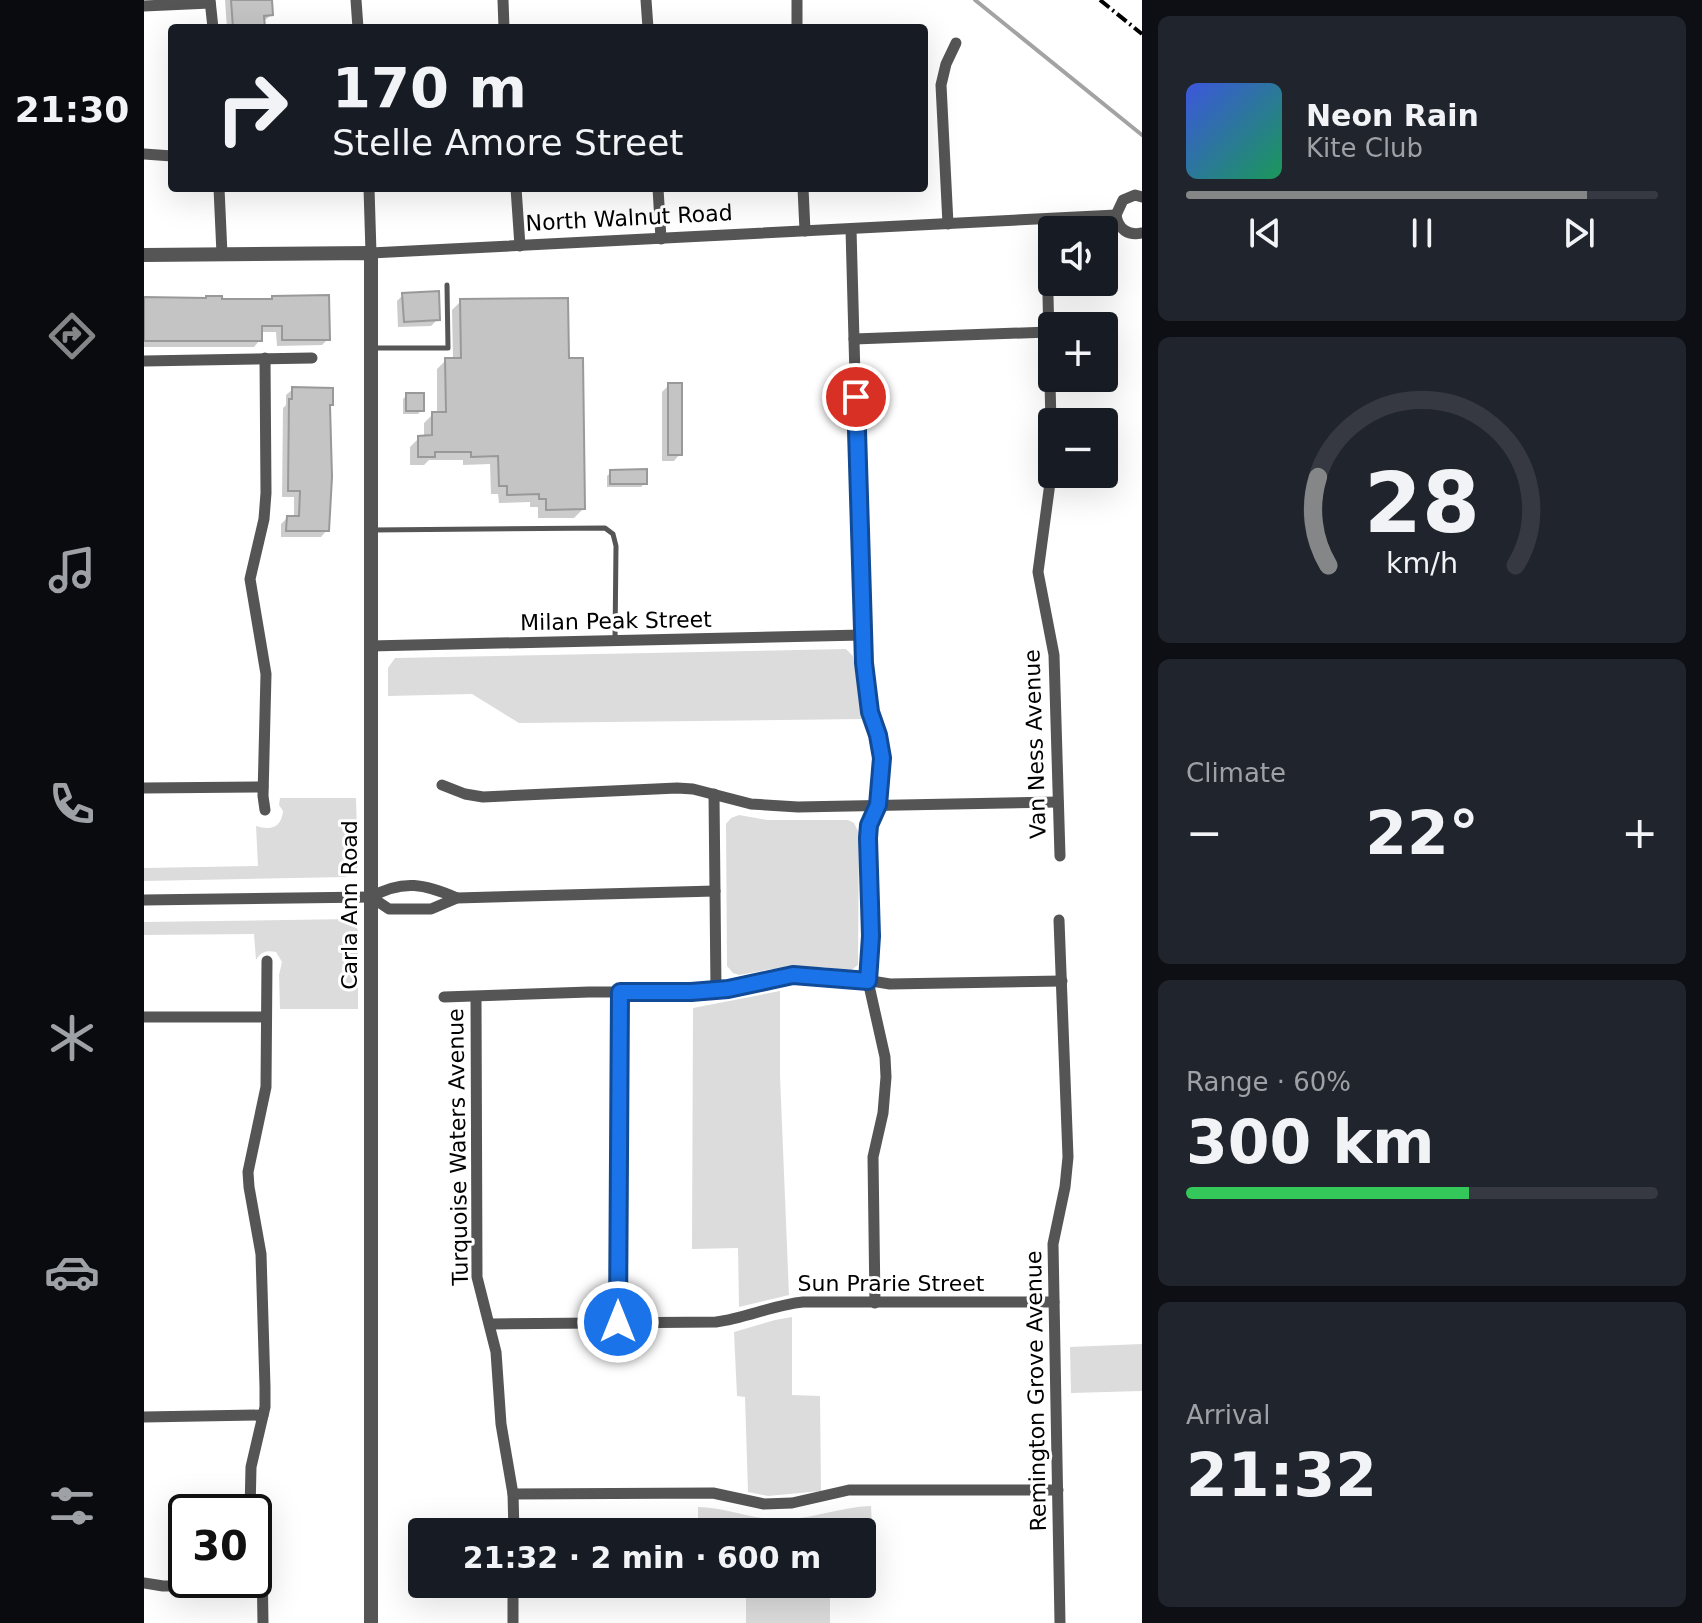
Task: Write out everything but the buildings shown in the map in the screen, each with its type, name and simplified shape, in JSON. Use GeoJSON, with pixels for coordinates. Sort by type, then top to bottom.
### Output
{"type":"FeatureCollection","features":[{"type":"Feature","properties":{"kind":"street"},"geometry":{"type":"LineString","coordinates":[[356,0],[358,24]]}},
{"type":"Feature","properties":{"kind":"street"},"geometry":{"type":"LineString","coordinates":[[503,0],[504,24]]}},
{"type":"Feature","properties":{"kind":"street"},"geometry":{"type":"LineString","coordinates":[[646,0],[648,24]]}},
{"type":"Feature","properties":{"kind":"street"},"geometry":{"type":"LineString","coordinates":[[797,0],[797,24]]}},
{"type":"Feature","properties":{"kind":"street"},"geometry":{"type":"LineString","coordinates":[[144,6],[210,1],[213,24]]}},
{"type":"Feature","properties":{"kind":"street"},"geometry":{"type":"LineString","coordinates":[[948,224],[941,85],[956,43]]}},
{"type":"Feature","properties":{"kind":"street"},"geometry":{"type":"LineString","coordinates":[[144,154],[168,156]]}},
{"type":"Feature","properties":{"kind":"street"},"geometry":{"type":"LineString","coordinates":[[219,192],[222,254]]}},
{"type":"Feature","properties":{"kind":"street","name":"Carla Ann Road"},"geometry":{"type":"LineString","coordinates":[[369,192],[371,1623]]}},
{"type":"Feature","properties":{"kind":"street"},"geometry":{"type":"LineString","coordinates":[[516,192],[520,246]]}},
{"type":"Feature","properties":{"kind":"street"},"geometry":{"type":"LineString","coordinates":[[658,192],[661,239]]}},
{"type":"Feature","properties":{"kind":"street"},"geometry":{"type":"LineString","coordinates":[[803,192],[805,231]]}},
{"type":"Feature","properties":{"kind":"street"},"geometry":{"type":"LineString","coordinates":[[1142,197],[1135,195],[1123,200],[1116,215],[1117,222],[1126,232],[1142,233]]}},
{"type":"Feature","properties":{"kind":"street","name":"North Walnut Road"},"geometry":{"type":"LineString","coordinates":[[144,255],[371,253],[1116,215]]}},
{"type":"Feature","properties":{"kind":"street"},"geometry":{"type":"LineString","coordinates":[[851,229],[862,635],[866,688],[882,758],[878,805],[869,825],[868,838],[871,936],[868,981],[885,1057],[886,1077],[883,1113],[873,1157],[875,1303]]}},
{"type":"Feature","properties":{"kind":"street","name":"Van Ness Avenue"},"geometry":{"type":"LineString","coordinates":[[1048,296],[1048,312]]}},
{"type":"Feature","properties":{"kind":"street"},"geometry":{"type":"LineString","coordinates":[[854,339],[1038,332]]}},
{"type":"Feature","properties":{"kind":"street"},"geometry":{"type":"LineString","coordinates":[[265,358],[266,493],[264,519],[250,579],[266,674],[265,810]]}},
{"type":"Feature","properties":{"kind":"street"},"geometry":{"type":"LineString","coordinates":[[144,361],[312,358]]}},
{"type":"Feature","properties":{"kind":"street","name":"Van Ness Avenue"},"geometry":{"type":"LineString","coordinates":[[1050,392],[1052,468],[1038,572],[1054,655],[1060,856]]}},
{"type":"Feature","properties":{"kind":"street","name":"Milan Peak Street"},"geometry":{"type":"LineString","coordinates":[[370,646],[862,635]]}},
{"type":"Feature","properties":{"kind":"street"},"geometry":{"type":"LineString","coordinates":[[442,785],[483,797],[677,788],[751,804],[771,805],[1058,802]]}},
{"type":"Feature","properties":{"kind":"street"},"geometry":{"type":"LineString","coordinates":[[144,788],[263,787]]}},
{"type":"Feature","properties":{"kind":"street"},"geometry":{"type":"LineString","coordinates":[[714,794],[716,990]]}},
{"type":"Feature","properties":{"kind":"street"},"geometry":{"type":"LineString","coordinates":[[144,900],[371,897],[389,887],[428,886],[457,898]]}},
{"type":"Feature","properties":{"kind":"street"},"geometry":{"type":"LineString","coordinates":[[371,897],[389,909],[431,909],[457,898],[715,891]]}},
{"type":"Feature","properties":{"kind":"street","name":"Remington Grove Avenue"},"geometry":{"type":"LineString","coordinates":[[1059,920],[1068,1157],[1053,1244],[1060,1623]]}},
{"type":"Feature","properties":{"kind":"street"},"geometry":{"type":"LineString","coordinates":[[250,1494],[251,1467],[263,1415],[265,1387],[261,1254],[248,1172],[266,1087],[267,961]]}},
{"type":"Feature","properties":{"kind":"street"},"geometry":{"type":"LineString","coordinates":[[444,997],[716,990],[793,975],[890,984],[1062,981]]}},
{"type":"Feature","properties":{"kind":"street"},"geometry":{"type":"LineString","coordinates":[[618,1322],[620,992]]}},
{"type":"Feature","properties":{"kind":"street","name":"Turquoise Waters Avenue"},"geometry":{"type":"LineString","coordinates":[[476,997],[477,1277],[481,1301],[491,1324],[499,1374],[501,1424],[513,1494],[514,1518]]}},
{"type":"Feature","properties":{"kind":"street"},"geometry":{"type":"LineString","coordinates":[[144,1017],[266,1017]]}},
{"type":"Feature","properties":{"kind":"street","name":"Sun Prarie Street"},"geometry":{"type":"LineString","coordinates":[[491,1324],[716,1322],[789,1304],[1054,1302]]}},
{"type":"Feature","properties":{"kind":"street"},"geometry":{"type":"LineString","coordinates":[[144,1417],[263,1415]]}},
{"type":"Feature","properties":{"kind":"street"},"geometry":{"type":"LineString","coordinates":[[513,1494],[713,1493],[764,1504],[792,1503],[849,1490],[1058,1490]]}},
{"type":"Feature","properties":{"kind":"street"},"geometry":{"type":"LineString","coordinates":[[144,1583],[168,1586]]}},
{"type":"Feature","properties":{"kind":"street"},"geometry":{"type":"LineString","coordinates":[[262,1598],[263,1623]]}},
{"type":"Feature","properties":{"kind":"street"},"geometry":{"type":"LineString","coordinates":[[513,1598],[513,1623]]}},
{"type":"Feature","properties":{"kind":"lane"},"geometry":{"type":"LineString","coordinates":[[370,348],[448,348],[447,285]]}},
{"type":"Feature","properties":{"kind":"lane"},"geometry":{"type":"LineString","coordinates":[[370,530],[605,528],[613,534],[616,546],[615,642]]}},
{"type":"Feature","properties":{"kind":"shaded area"},"geometry":{"type":"Polygon","coordinates":[[[846,649],[853,656],[862,719],[519,723],[472,694],[388,696],[388,668],[395,658],[846,649]]]}},
{"type":"Feature","properties":{"kind":"shaded area"},"geometry":{"type":"Polygon","coordinates":[[[280,798],[356,798],[358,867],[346,877],[144,881],[144,868],[258,866],[256,826],[270,828],[280,822],[283,811],[279,805],[280,798]]]}},
{"type":"Feature","properties":{"kind":"shaded area"},"geometry":{"type":"Polygon","coordinates":[[[739,815],[767,820],[848,820],[854,823],[859,833],[858,965],[850,971],[824,967],[772,969],[739,975],[727,966],[726,824],[739,815]]]}},
{"type":"Feature","properties":{"kind":"shaded area"},"geometry":{"type":"Polygon","coordinates":[[[351,919],[358,930],[358,1009],[280,1009],[279,975],[282,962],[272,951],[264,952],[256,960],[254,934],[144,935],[144,922],[351,919]]]}},
{"type":"Feature","properties":{"kind":"shaded area"},"geometry":{"type":"Polygon","coordinates":[[[780,991],[780,1076],[789,1295],[739,1307],[738,1248],[692,1249],[693,1008],[780,991]]]}},
{"type":"Feature","properties":{"kind":"shaded area"},"geometry":{"type":"Polygon","coordinates":[[[792,1317],[792,1395],[820,1396],[821,1491],[768,1496],[748,1492],[745,1397],[737,1396],[734,1332],[792,1317]]]}},
{"type":"Feature","properties":{"kind":"shaded area"},"geometry":{"type":"Polygon","coordinates":[[[1142,1344],[1142,1391],[1071,1393],[1070,1347],[1142,1344]]]}},
{"type":"Feature","properties":{"kind":"shaded area"},"geometry":{"type":"Polygon","coordinates":[[[871,1506],[872,1518],[793,1518],[809,1516],[871,1506]]]}},
{"type":"Feature","properties":{"kind":"shaded area"},"geometry":{"type":"Polygon","coordinates":[[[698,1507],[763,1518],[698,1518],[698,1507]]]}},
{"type":"Feature","properties":{"kind":"shaded area"},"geometry":{"type":"Polygon","coordinates":[[[746,1598],[830,1598],[830,1623],[746,1623],[746,1598]]]}},
{"type":"Feature","properties":{"kind":"waterway"},"geometry":{"type":"LineString","coordinates":[[975,0],[1142,135]]}},
{"type":"Feature","properties":{"kind":"railway"},"geometry":{"type":"LineString","coordinates":[[1100,0],[1142,34]]}},
{"type":"Feature","properties":{"kind":"route"},"geometry":{"type":"LineString","coordinates":[[618,1322],[620,992],[728,989],[793,975],[868,981],[871,936],[868,838],[869,825],[878,805],[882,758],[870,712],[864,663],[856,397]]}}]}
